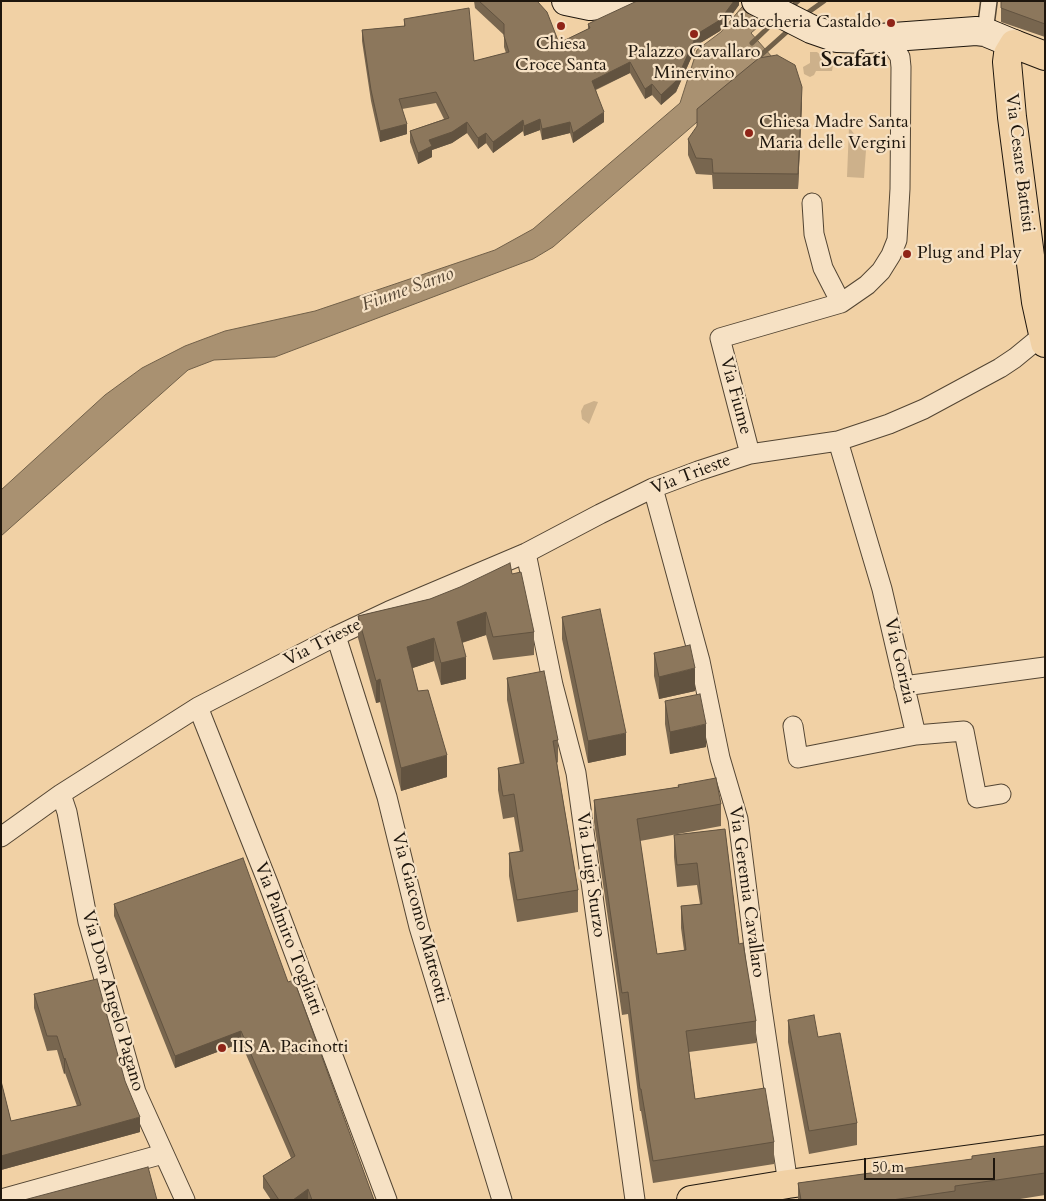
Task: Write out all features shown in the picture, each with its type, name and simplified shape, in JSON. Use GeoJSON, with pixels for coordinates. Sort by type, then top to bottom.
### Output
{"type":"FeatureCollection","features":[{"type":"Feature","properties":{"kind":"main road"},"geometry":{"type":"LineString","coordinates":[[566,1],[590,6],[621,1]]}},
{"type":"Feature","properties":{"kind":"main road"},"geometry":{"type":"LineString","coordinates":[[756,1],[807,27],[836,38],[850,40],[952,32],[985,32],[1045,56]]}},
{"type":"Feature","properties":{"kind":"main road","name":"Via Cesare Battisti"},"geometry":{"type":"LineString","coordinates":[[1014,44],[1008,54],[1007,62],[1012,117],[1036,302],[1044,339]]}},
{"type":"Feature","properties":{"kind":"main road"},"geometry":{"type":"LineString","coordinates":[[712,1198],[781,1192],[1043,1148]]}},
{"type":"Feature","properties":{"kind":"street"},"geometry":{"type":"LineString","coordinates":[[985,32],[989,1]]}},
{"type":"Feature","properties":{"kind":"street"},"geometry":{"type":"LineString","coordinates":[[812,203],[814,234],[823,268],[841,303],[867,285],[881,270],[891,255],[897,240],[900,189],[901,67],[900,58],[895,49],[882,38]]}},
{"type":"Feature","properties":{"kind":"street","name":"Via Fiume"},"geometry":{"type":"LineString","coordinates":[[750,454],[720,338],[841,303]]}},
{"type":"Feature","properties":{"kind":"street","name":"Via Trieste"},"geometry":{"type":"LineString","coordinates":[[1,837],[62,794],[198,707],[389,610],[526,553],[653,488],[698,471],[750,454],[838,441],[889,424],[924,409],[1000,368],[1044,339]]}},
{"type":"Feature","properties":{"kind":"street","name":"Via Gorizia"},"geometry":{"type":"LineString","coordinates":[[838,441],[882,588],[916,735]]}},
{"type":"Feature","properties":{"kind":"street","name":"Via Geremia Cavallaro"},"geometry":{"type":"LineString","coordinates":[[653,488],[700,661],[720,758],[738,819],[760,995],[781,1192]]}},
{"type":"Feature","properties":{"kind":"street","name":"Via Luigi Sturzo"},"geometry":{"type":"LineString","coordinates":[[526,553],[553,685],[576,773],[635,1200]]}},
{"type":"Feature","properties":{"kind":"street","name":"Via Giacomo Matteotti"},"geometry":{"type":"LineString","coordinates":[[336,636],[387,797],[419,927],[502,1200]]}},
{"type":"Feature","properties":{"kind":"street"},"geometry":{"type":"LineString","coordinates":[[904,686],[1045,666]]}},
{"type":"Feature","properties":{"kind":"street","name":"Via Palmiro Togliatti"},"geometry":{"type":"LineString","coordinates":[[198,707],[268,883],[387,1200]]}},
{"type":"Feature","properties":{"kind":"street"},"geometry":{"type":"LineString","coordinates":[[793,726],[798,758],[916,735],[964,731],[978,798],[1001,794]]}},
{"type":"Feature","properties":{"kind":"street","name":"Via Don Angelo Pagano"},"geometry":{"type":"LineString","coordinates":[[62,794],[88,922],[136,1092],[185,1200]]}},
{"type":"Feature","properties":{"kind":"street"},"geometry":{"type":"LineString","coordinates":[[1,1199],[163,1154]]}},
{"type":"Feature","properties":{"kind":"shaded area"},"geometry":{"type":"Polygon","coordinates":[[[810,52],[817,52],[833,65],[832,71],[816,71],[810,77],[804,74],[803,67],[810,63],[810,52]]]}},
{"type":"Feature","properties":{"kind":"shaded area"},"geometry":{"type":"Polygon","coordinates":[[[849,127],[866,150],[864,178],[847,177],[849,127]]]}},
{"type":"Feature","properties":{"kind":"shaded area"},"geometry":{"type":"Polygon","coordinates":[[[594,401],[598,402],[589,424],[582,419],[581,411],[584,405],[594,401]]]}},
{"type":"Feature","properties":{"kind":"water","name":"Fiume Sarno"},"geometry":{"type":"Polygon","coordinates":[[[747,1],[788,1],[751,33],[772,57],[553,247],[533,259],[275,357],[214,360],[188,370],[1,536],[1,490],[105,395],[142,368],[185,346],[225,331],[315,311],[495,250],[533,229],[680,103],[697,50],[721,32],[747,1]]]}},
{"type":"Feature","properties":{"kind":"building"},"geometry":{"type":"Polygon","coordinates":[[[479,1],[537,1],[547,12],[559,43],[590,28],[588,24],[637,1],[734,1],[720,20],[697,34],[676,81],[661,95],[652,84],[645,89],[630,62],[592,81],[604,112],[573,133],[570,122],[542,129],[540,119],[524,126],[523,120],[493,142],[486,133],[478,138],[467,122],[452,132],[429,140],[432,146],[418,153],[410,131],[449,118],[436,92],[399,99],[407,124],[380,131],[371,90],[362,30],[405,26],[404,19],[469,8],[474,61],[509,52],[504,36],[504,24],[479,1]]]}},
{"type":"Feature","properties":{"kind":"building"},"geometry":{"type":"Polygon","coordinates":[[[1001,1],[1045,1],[1045,24],[1001,8],[1001,1]]]}},
{"type":"Feature","properties":{"kind":"building","name":"Chiesa Madre Santa Maria delle Vergini"},"geometry":{"type":"Polygon","coordinates":[[[777,55],[795,65],[802,87],[798,174],[713,173],[712,159],[696,158],[688,139],[697,126],[697,109],[759,58],[777,55]]]}},
{"type":"Feature","properties":{"kind":"building"},"geometry":{"type":"Polygon","coordinates":[[[510,563],[512,574],[521,572],[534,632],[493,637],[486,612],[457,622],[466,657],[441,663],[434,638],[407,647],[418,691],[428,690],[447,755],[401,768],[380,679],[376,681],[358,616],[430,599],[510,563]]]}},
{"type":"Feature","properties":{"kind":"building"},"geometry":{"type":"Polygon","coordinates":[[[600,609],[626,733],[588,741],[562,617],[600,609]]]}},
{"type":"Feature","properties":{"kind":"building"},"geometry":{"type":"Polygon","coordinates":[[[690,645],[695,668],[659,677],[654,653],[690,645]]]}},
{"type":"Feature","properties":{"kind":"building"},"geometry":{"type":"Polygon","coordinates":[[[544,671],[558,740],[553,741],[578,890],[517,900],[509,853],[523,851],[514,794],[503,796],[498,768],[524,763],[507,678],[544,671]]]}},
{"type":"Feature","properties":{"kind":"building"},"geometry":{"type":"Polygon","coordinates":[[[700,694],[706,724],[670,732],[665,701],[700,694]]]}},
{"type":"Feature","properties":{"kind":"building"},"geometry":{"type":"Polygon","coordinates":[[[716,778],[721,804],[637,819],[657,954],[686,950],[681,906],[702,904],[697,863],[677,865],[674,835],[725,829],[739,944],[743,943],[756,1021],[686,1031],[695,1099],[765,1088],[774,1142],[653,1161],[640,1089],[628,992],[622,993],[594,800],[679,787],[678,785],[716,778]]]}},
{"type":"Feature","properties":{"kind":"building","name":"IIS A. Pacinotti"},"geometry":{"type":"Polygon","coordinates":[[[243,858],[288,982],[294,980],[374,1200],[312,1200],[308,1189],[293,1200],[279,1200],[263,1176],[295,1156],[241,1031],[175,1056],[114,904],[243,858]]]}},
{"type":"Feature","properties":{"kind":"building"},"geometry":{"type":"Polygon","coordinates":[[[97,979],[125,1081],[140,1117],[1,1156],[1,1081],[11,1121],[81,1105],[57,1036],[47,1036],[34,994],[97,979]]]}},
{"type":"Feature","properties":{"kind":"building"},"geometry":{"type":"Polygon","coordinates":[[[814,1015],[818,1037],[840,1033],[857,1123],[809,1131],[788,1020],[814,1015]]]}},
{"type":"Feature","properties":{"kind":"building"},"geometry":{"type":"Polygon","coordinates":[[[1045,1146],[1045,1173],[955,1186],[955,1191],[892,1200],[801,1200],[798,1183],[972,1159],[972,1156],[1045,1146]]]}},
{"type":"Feature","properties":{"kind":"building"},"geometry":{"type":"Polygon","coordinates":[[[148,1167],[157,1200],[24,1200],[148,1167]]]}},
{"type":"Feature","properties":{"kind":"waterway"},"geometry":{"type":"LineString","coordinates":[[789,9],[798,1]]}},
{"type":"Feature","properties":{"kind":"waterway"},"geometry":{"type":"LineString","coordinates":[[803,16],[824,1]]}},
{"type":"Feature","properties":{"kind":"waterway"},"geometry":{"type":"LineString","coordinates":[[752,43],[775,21]]}},
{"type":"Feature","properties":{"kind":"waterway"},"geometry":{"type":"LineString","coordinates":[[761,55],[790,29]]}},
{"type":"Feature","properties":{"kind":"place","name":"Tabaccheria Castaldo"},"geometry":{"type":"Point","coordinates":[891,23]}},
{"type":"Feature","properties":{"kind":"place","name":"Chiesa Croce Santa"},"geometry":{"type":"Point","coordinates":[561,26]}},
{"type":"Feature","properties":{"kind":"place","name":"Palazzo Cavallaro Minervino"},"geometry":{"type":"Point","coordinates":[694,34]}},
{"type":"Feature","properties":{"kind":"place","name":"Chiesa Madre Santa Maria delle Vergini"},"geometry":{"type":"Point","coordinates":[749,133]}},
{"type":"Feature","properties":{"kind":"place","name":"Plug and Play"},"geometry":{"type":"Point","coordinates":[907,254]}},
{"type":"Feature","properties":{"kind":"place","name":"IIS A. Pacinotti"},"geometry":{"type":"Point","coordinates":[222,1048]}},
{"type":"Feature","properties":{"kind":"district","name":"Scafati"},"geometry":{"type":"Point","coordinates":[854,61]}}]}
